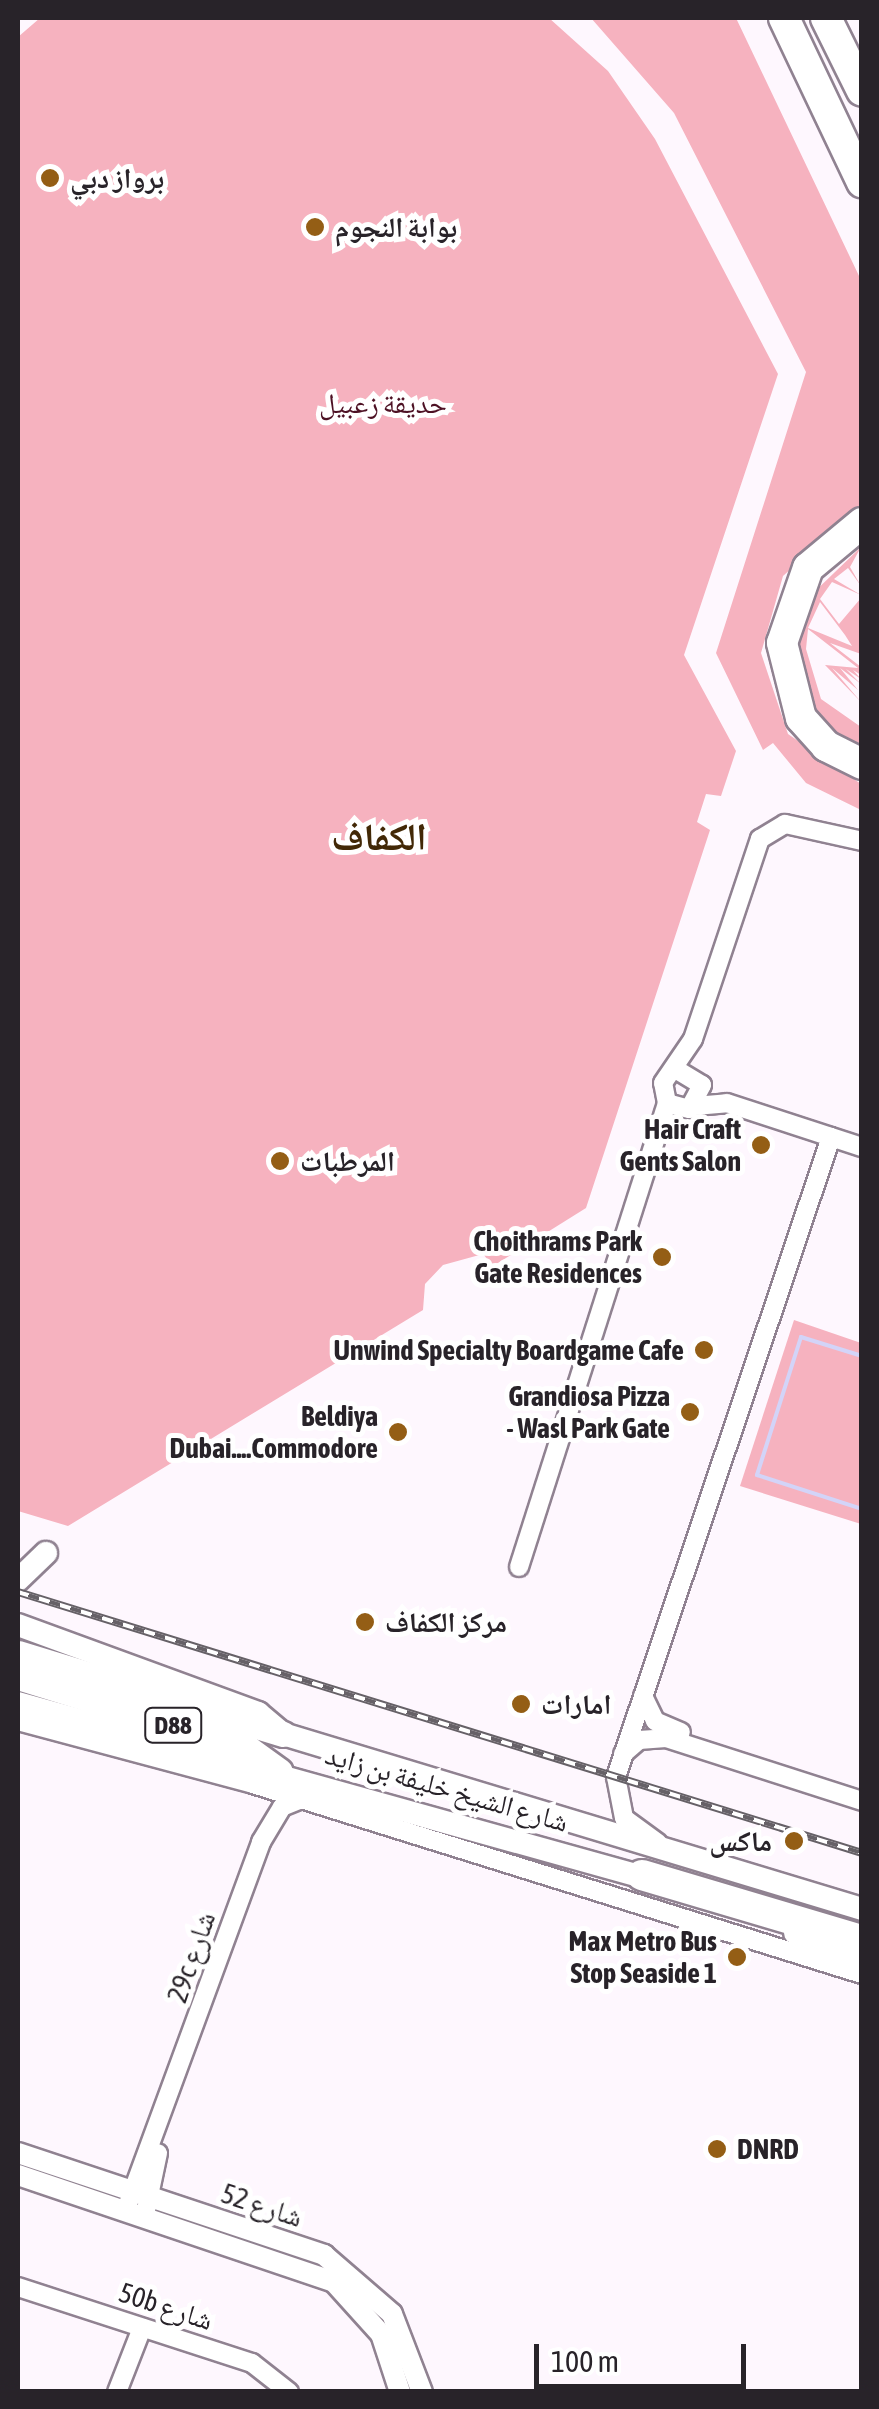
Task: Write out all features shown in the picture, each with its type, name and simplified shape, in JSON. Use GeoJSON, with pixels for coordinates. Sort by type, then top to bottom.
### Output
{"type":"FeatureCollection","features":[{"type":"Feature","properties":{"kind":"highway"},"geometry":{"type":"LineString","coordinates":[[770,18],[798,61],[862,182]]}},
{"type":"Feature","properties":{"kind":"highway"},"geometry":{"type":"LineString","coordinates":[[784,18],[798,61]]}},
{"type":"Feature","properties":{"kind":"highway"},"geometry":{"type":"LineString","coordinates":[[826,18],[862,91]]}},
{"type":"Feature","properties":{"kind":"highway"},"geometry":{"type":"LineString","coordinates":[[862,522],[808,568],[782,644],[801,718],[826,746],[862,764]]}},
{"type":"Feature","properties":{"kind":"highway"},"geometry":{"type":"LineString","coordinates":[[642,1875],[862,1940]]}},
{"type":"Feature","properties":{"kind":"main road"},"geometry":{"type":"LineString","coordinates":[[18,1580],[46,1553]]}},
{"type":"Feature","properties":{"kind":"main road"},"geometry":{"type":"LineString","coordinates":[[18,1624],[258,1712],[283,1734]]}},
{"type":"Feature","properties":{"kind":"main road","name":"شارع الشيخ خليفة بن زايد"},"geometry":{"type":"LineString","coordinates":[[18,1653],[64,1679],[248,1748],[280,1770],[642,1875],[862,1959]]}},
{"type":"Feature","properties":{"kind":"main road","name":"شارع الشيخ خليفة بن زايد"},"geometry":{"type":"LineString","coordinates":[[18,1677],[64,1679],[283,1734],[862,1909]]}},
{"type":"Feature","properties":{"kind":"main road"},"geometry":{"type":"LineString","coordinates":[[18,1703],[280,1770]]}},
{"type":"Feature","properties":{"kind":"street"},"geometry":{"type":"LineString","coordinates":[[681,1106],[663,1084],[677,1070],[693,1039],[760,839],[785,824],[862,841]]}},
{"type":"Feature","properties":{"kind":"street"},"geometry":{"type":"LineString","coordinates":[[519,1567],[662,1132],[699,1080],[693,1039]]}},
{"type":"Feature","properties":{"kind":"street"},"geometry":{"type":"LineString","coordinates":[[677,1070],[699,1080],[727,1104]]}},
{"type":"Feature","properties":{"kind":"street"},"geometry":{"type":"LineString","coordinates":[[681,1106],[727,1104],[862,1147]]}},
{"type":"Feature","properties":{"kind":"street"},"geometry":{"type":"LineString","coordinates":[[675,1854],[617,1806],[623,1754],[831,1137]]}},
{"type":"Feature","properties":{"kind":"street"},"geometry":{"type":"LineString","coordinates":[[643,1696],[663,1726],[862,1791]]}},
{"type":"Feature","properties":{"kind":"street"},"geometry":{"type":"LineString","coordinates":[[18,1721],[253,1784],[862,1974]]}},
{"type":"Feature","properties":{"kind":"street"},"geometry":{"type":"LineString","coordinates":[[623,1754],[639,1740],[666,1738],[862,1802]]}},
{"type":"Feature","properties":{"kind":"street","name":"29c شارع"},"geometry":{"type":"LineString","coordinates":[[253,1784],[260,1842]]}},
{"type":"Feature","properties":{"kind":"street","name":"29c شارع"},"geometry":{"type":"LineString","coordinates":[[138,2203],[260,1842],[282,1806],[303,1799]]}},
{"type":"Feature","properties":{"kind":"street","name":"شارع 52"},"geometry":{"type":"LineString","coordinates":[[18,2153],[334,2282],[381,2334],[400,2392]]}},
{"type":"Feature","properties":{"kind":"street","name":"شارع 52"},"geometry":{"type":"LineString","coordinates":[[18,2176],[138,2203],[351,2271],[392,2314],[422,2392]]}},
{"type":"Feature","properties":{"kind":"street","name":"50b شارع"},"geometry":{"type":"LineString","coordinates":[[18,2287],[267,2369],[289,2392]]}},
{"type":"Feature","properties":{"kind":"street"},"geometry":{"type":"LineString","coordinates":[[117,2392],[142,2328]]}},
{"type":"Feature","properties":{"kind":"green space","name":"حديقة زعبيل"},"geometry":{"type":"Polygon","coordinates":[[[40,18],[549,18],[608,71],[655,139],[778,374],[684,655],[736,751],[721,796],[706,794],[697,822],[710,830],[586,1208],[493,1266],[483,1254],[443,1265],[425,1284],[423,1310],[68,1526],[18,1511],[18,37],[40,18]]]}},
{"type":"Feature","properties":{"kind":"green space"},"geometry":{"type":"Polygon","coordinates":[[[591,18],[736,18],[860,278],[861,506],[783,576],[761,653],[788,734],[861,784],[861,810],[806,783],[773,743],[763,750],[716,653],[806,372],[674,113],[591,18]]]}},
{"type":"Feature","properties":{"kind":"green space"},"geometry":{"type":"Polygon","coordinates":[[[861,547],[850,567],[861,586],[848,568],[834,579],[861,595],[832,582],[820,599],[839,624],[861,598],[861,654],[830,643],[861,667],[861,675],[853,670],[861,679],[846,669],[861,684],[840,668],[858,690],[832,668],[861,702],[825,665],[858,668],[808,629],[806,649],[821,699],[861,727],[861,751],[821,723],[795,654],[809,597],[861,547]],[[820,602],[808,628],[852,646],[820,602]]]}},
{"type":"Feature","properties":{"kind":"green space"},"geometry":{"type":"Polygon","coordinates":[[[794,1320],[861,1343],[861,1524],[740,1486],[794,1320]]]}},
{"type":"Feature","properties":{"kind":"waterway"},"geometry":{"type":"LineString","coordinates":[[862,1356],[801,1337],[757,1475],[862,1509]]}},
{"type":"Feature","properties":{"kind":"railway"},"geometry":{"type":"LineString","coordinates":[[18,1592],[862,1853]]}},
{"type":"Feature","properties":{"kind":"place","name":"برواز دبي"},"geometry":{"type":"Point","coordinates":[50,178]}},
{"type":"Feature","properties":{"kind":"place","name":"بوابة النجوم"},"geometry":{"type":"Point","coordinates":[315,227]}},
{"type":"Feature","properties":{"kind":"place","name":"Hair Craft Gents Salon"},"geometry":{"type":"Point","coordinates":[761,1145]}},
{"type":"Feature","properties":{"kind":"place","name":"المرطبات"},"geometry":{"type":"Point","coordinates":[280,1161]}},
{"type":"Feature","properties":{"kind":"place","name":"Choithrams Park Gate Residences"},"geometry":{"type":"Point","coordinates":[662,1257]}},
{"type":"Feature","properties":{"kind":"place","name":"Unwind Specialty Boardgame Cafe"},"geometry":{"type":"Point","coordinates":[704,1350]}},
{"type":"Feature","properties":{"kind":"place","name":"Grandiosa Pizza - Wasl Park Gate"},"geometry":{"type":"Point","coordinates":[690,1412]}},
{"type":"Feature","properties":{"kind":"place","name":"Beldiya Dubai....Commodore"},"geometry":{"type":"Point","coordinates":[398,1432]}},
{"type":"Feature","properties":{"kind":"place","name":"مركز الكفاف"},"geometry":{"type":"Point","coordinates":[365,1622]}},
{"type":"Feature","properties":{"kind":"place","name":"امارات"},"geometry":{"type":"Point","coordinates":[521,1704]}},
{"type":"Feature","properties":{"kind":"place","name":"ماكس"},"geometry":{"type":"Point","coordinates":[794,1841]}},
{"type":"Feature","properties":{"kind":"place","name":"Max Metro Bus Stop Seaside 1"},"geometry":{"type":"Point","coordinates":[737,1957]}},
{"type":"Feature","properties":{"kind":"place","name":"DNRD"},"geometry":{"type":"Point","coordinates":[717,2149]}},
{"type":"Feature","properties":{"kind":"district","name":"الكفاف"},"geometry":{"type":"Point","coordinates":[379,837]}}]}
